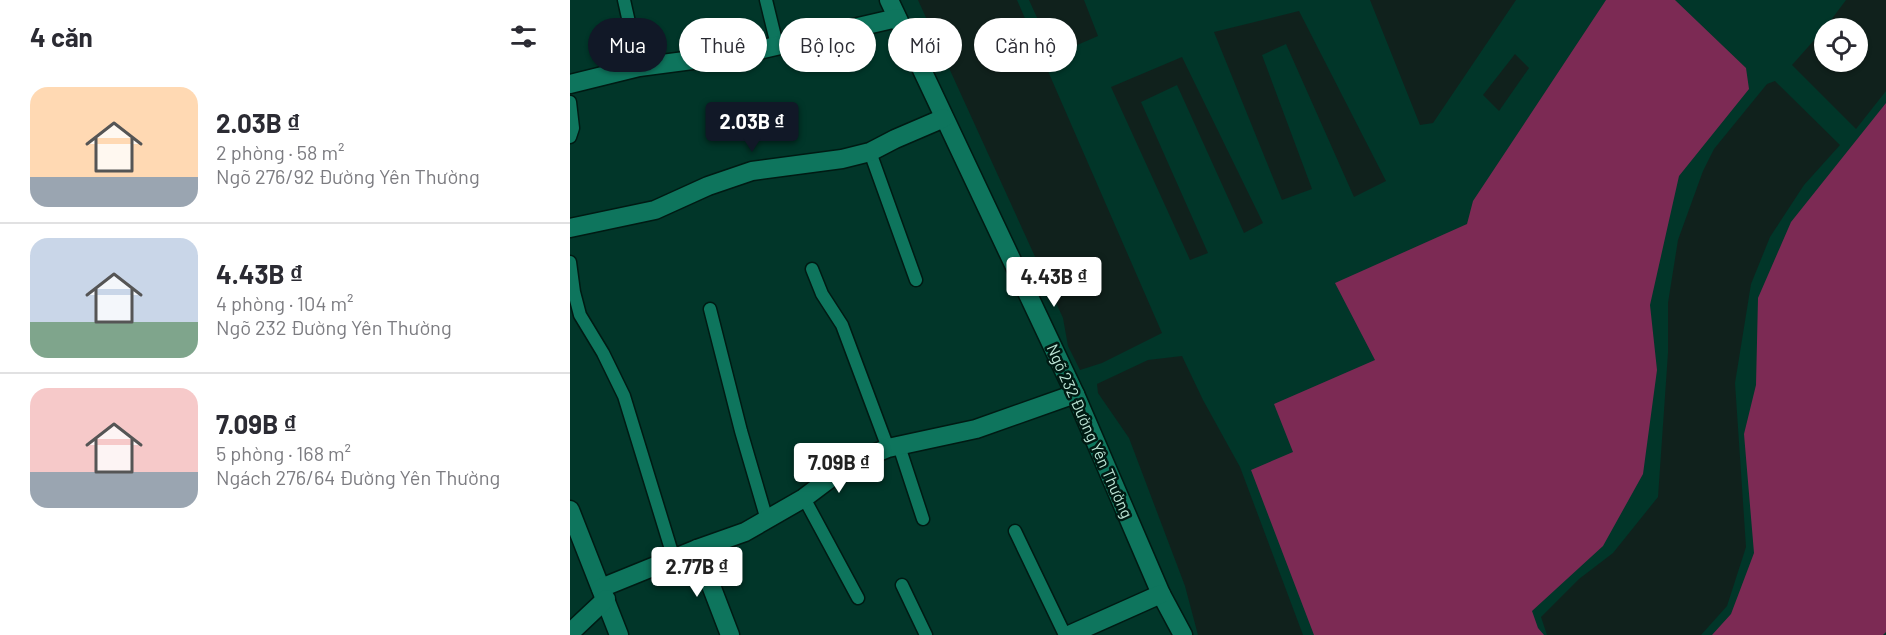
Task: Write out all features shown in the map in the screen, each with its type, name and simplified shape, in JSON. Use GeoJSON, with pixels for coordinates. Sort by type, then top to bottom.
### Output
{"type":"FeatureCollection","features":[{"type":"Feature","properties":{"kind":"street","name":"Ngõ 232 Đường Yên Thường"},"geometry":{"type":"LineString","coordinates":[[889,0],[897,18]]}},
{"type":"Feature","properties":{"kind":"street"},"geometry":{"type":"LineString","coordinates":[[667,63],[746,53],[888,20]]}},
{"type":"Feature","properties":{"kind":"street"},"geometry":{"type":"LineString","coordinates":[[570,84],[619,72]]}},
{"type":"Feature","properties":{"kind":"street","name":"Ngõ 232 Đường Yên Thường"},"geometry":{"type":"LineString","coordinates":[[922,72],[1075,394],[1161,594],[1183,635]]}},
{"type":"Feature","properties":{"kind":"street"},"geometry":{"type":"LineString","coordinates":[[570,228],[655,210],[708,186],[752,171],[842,159],[870,152],[895,138],[944,118]]}},
{"type":"Feature","properties":{"kind":"street"},"geometry":{"type":"LineString","coordinates":[[570,633],[604,594],[674,559],[745,532],[804,498],[849,464],[894,447],[976,429],[1075,394]]}},
{"type":"Feature","properties":{"kind":"street"},"geometry":{"type":"LineString","coordinates":[[570,510],[620,635]]}},
{"type":"Feature","properties":{"kind":"street"},"geometry":{"type":"LineString","coordinates":[[697,549],[730,635]]}},
{"type":"Feature","properties":{"kind":"street"},"geometry":{"type":"LineString","coordinates":[[1067,635],[1161,594]]}},
{"type":"Feature","properties":{"kind":"lane"},"geometry":{"type":"LineString","coordinates":[[624,0],[628,18]]}},
{"type":"Feature","properties":{"kind":"lane"},"geometry":{"type":"LineString","coordinates":[[766,0],[777,45]]}},
{"type":"Feature","properties":{"kind":"lane"},"geometry":{"type":"LineString","coordinates":[[570,102],[573,128],[570,137]]}},
{"type":"Feature","properties":{"kind":"lane"},"geometry":{"type":"LineString","coordinates":[[870,152],[916,280]]}},
{"type":"Feature","properties":{"kind":"lane"},"geometry":{"type":"LineString","coordinates":[[570,262],[580,315],[603,353],[624,396],[674,559]]}},
{"type":"Feature","properties":{"kind":"lane"},"geometry":{"type":"LineString","coordinates":[[812,268],[822,294],[842,325],[923,519]]}},
{"type":"Feature","properties":{"kind":"lane"},"geometry":{"type":"LineString","coordinates":[[710,309],[741,431],[767,520]]}},
{"type":"Feature","properties":{"kind":"lane"},"geometry":{"type":"LineString","coordinates":[[804,498],[858,597]]}},
{"type":"Feature","properties":{"kind":"lane"},"geometry":{"type":"LineString","coordinates":[[1015,531],[1067,635]]}},
{"type":"Feature","properties":{"kind":"lane"},"geometry":{"type":"LineString","coordinates":[[902,585],[926,635]]}},
{"type":"Feature","properties":{"kind":"shaded area"},"geometry":{"type":"Polygon","coordinates":[[[1606,0],[1675,0],[1746,68],[1749,89],[1679,176],[1650,305],[1657,370],[1643,474],[1603,546],[1532,611],[1538,628],[1544,635],[1314,635],[1251,470],[1293,452],[1274,404],[1375,360],[1335,283],[1467,224],[1473,201],[1606,0]]]}},
{"type":"Feature","properties":{"kind":"shaded area"},"geometry":{"type":"Polygon","coordinates":[[[1886,103],[1886,632],[1883,635],[1712,635],[1731,614],[1754,553],[1744,434],[1756,385],[1758,298],[1791,222],[1886,103]]]}},
{"type":"Feature","properties":{"kind":"water"},"geometry":{"type":"Polygon","coordinates":[[[918,0],[1017,0],[1025,18],[974,18],[974,72],[1048,72],[1162,333],[1102,363],[1080,370],[1068,346],[1063,318],[951,72],[962,72],[962,18],[926,18],[918,0]]]}},
{"type":"Feature","properties":{"kind":"water"},"geometry":{"type":"Polygon","coordinates":[[[1029,0],[1084,0],[1098,36],[1077,45],[1077,18],[1037,18],[1029,0]]]}},
{"type":"Feature","properties":{"kind":"water"},"geometry":{"type":"Polygon","coordinates":[[[1370,0],[1516,0],[1433,123],[1420,125],[1370,0]]]}},
{"type":"Feature","properties":{"kind":"water"},"geometry":{"type":"Polygon","coordinates":[[[1846,0],[1886,0],[1886,91],[1856,129],[1792,65],[1814,40],[1814,72],[1868,72],[1868,18],[1832,18],[1846,0]]]}},
{"type":"Feature","properties":{"kind":"water"},"geometry":{"type":"Polygon","coordinates":[[[1299,11],[1386,181],[1354,197],[1286,44],[1262,55],[1312,189],[1282,200],[1214,32],[1299,11]]]}},
{"type":"Feature","properties":{"kind":"water"},"geometry":{"type":"Polygon","coordinates":[[[1515,54],[1529,68],[1499,111],[1483,95],[1515,54]]]}},
{"type":"Feature","properties":{"kind":"water"},"geometry":{"type":"Polygon","coordinates":[[[1182,57],[1263,223],[1244,233],[1177,85],[1141,102],[1208,253],[1190,260],[1111,87],[1182,57]]]}},
{"type":"Feature","properties":{"kind":"water"},"geometry":{"type":"Polygon","coordinates":[[[1775,81],[1840,145],[1804,185],[1770,237],[1751,284],[1735,383],[1746,547],[1727,606],[1701,635],[1547,635],[1541,617],[1579,579],[1613,553],[1658,497],[1668,353],[1668,303],[1678,240],[1703,171],[1714,149],[1767,84],[1775,81]]]}},
{"type":"Feature","properties":{"kind":"water"},"geometry":{"type":"Polygon","coordinates":[[[1182,356],[1240,467],[1303,635],[1198,635],[1185,586],[1129,438],[1098,393],[1097,384],[1148,360],[1182,356]]]}}]}
